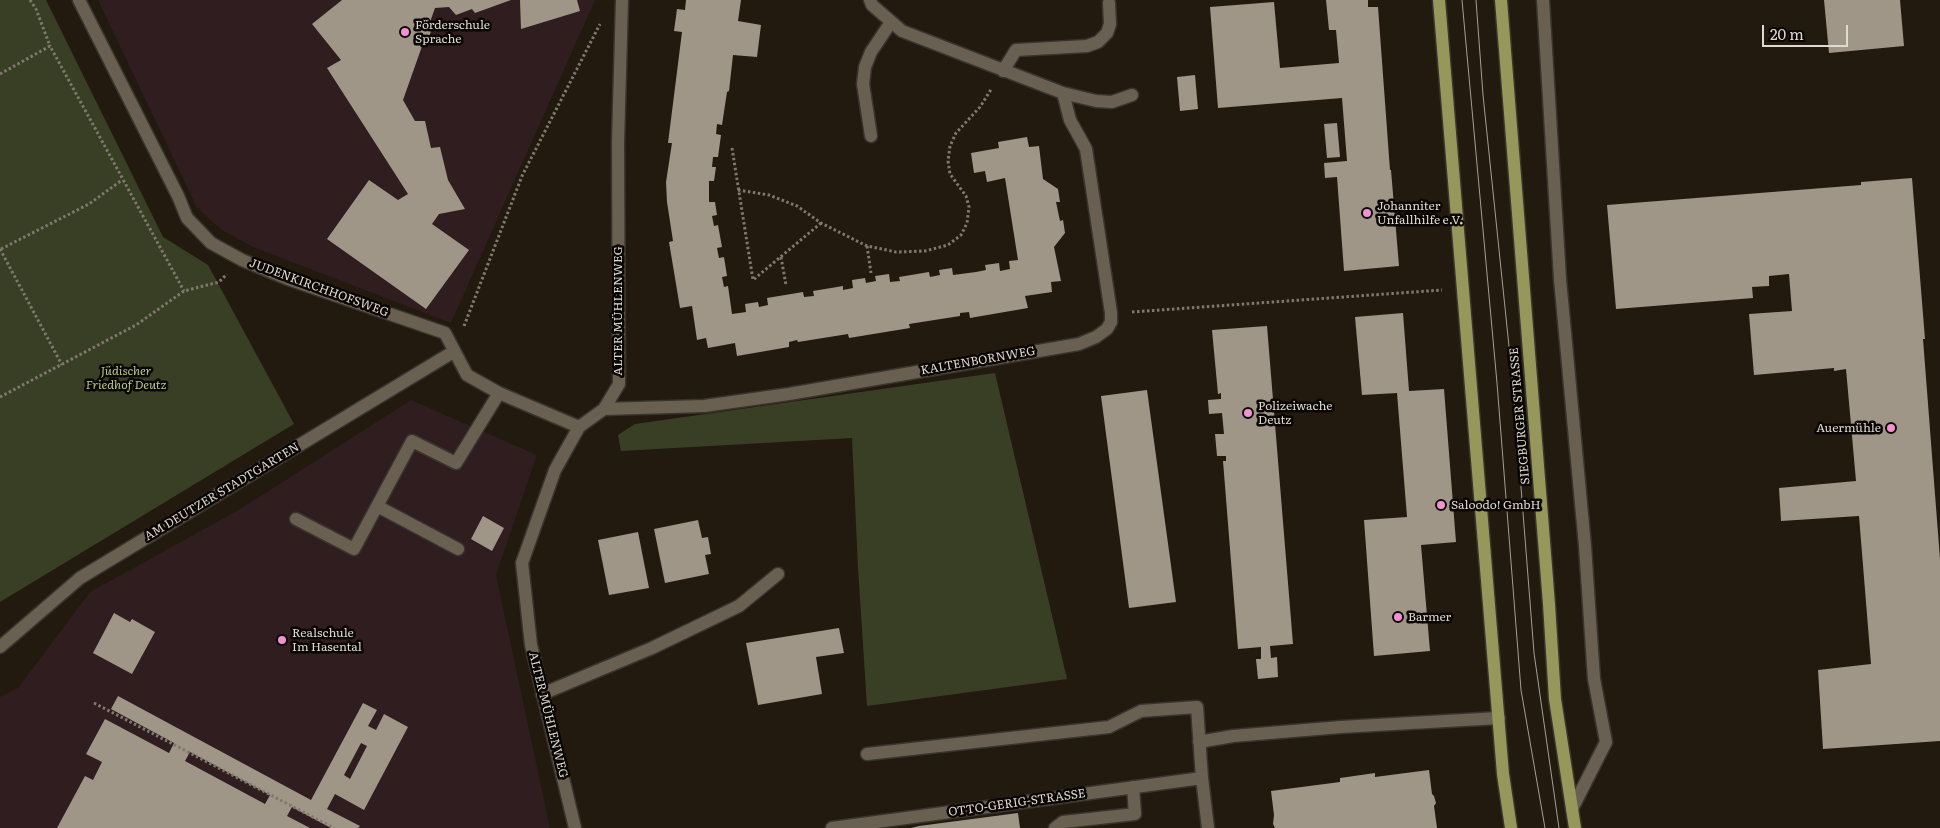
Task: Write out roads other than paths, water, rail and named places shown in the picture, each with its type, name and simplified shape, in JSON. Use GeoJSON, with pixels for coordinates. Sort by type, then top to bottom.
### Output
{"type":"FeatureCollection","features":[{"type":"Feature","properties":{"kind":"main road"},"geometry":{"type":"LineString","coordinates":[[1439,0],[1503,774],[1512,828]]}},
{"type":"Feature","properties":{"kind":"main road","name":"SIEGBURGER STRASSE"},"geometry":{"type":"LineString","coordinates":[[1501,0],[1555,699],[1575,828]]}},
{"type":"Feature","properties":{"kind":"street","name":"JUDENKIRCHHOFSWEG"},"geometry":{"type":"LineString","coordinates":[[79,0],[178,196],[187,218],[211,243],[242,260],[288,279],[444,333],[467,375],[499,393],[579,427]]}},
{"type":"Feature","properties":{"kind":"street","name":"ALTER MÜHLENWEG"},"geometry":{"type":"LineString","coordinates":[[575,828],[531,645],[522,563],[555,470],[579,427],[604,409],[619,384],[618,142],[622,0]]}},
{"type":"Feature","properties":{"kind":"street"},"geometry":{"type":"LineString","coordinates":[[870,0],[872,5],[902,31],[1063,93],[1096,101],[1112,102],[1132,95]]}},
{"type":"Feature","properties":{"kind":"street"},"geometry":{"type":"LineString","coordinates":[[1543,0],[1560,279],[1586,546],[1594,679],[1606,742],[1572,809]]}},
{"type":"Feature","properties":{"kind":"street"},"geometry":{"type":"LineString","coordinates":[[1003,71],[1016,50],[1087,46],[1098,42],[1107,33],[1110,24],[1109,3]]}},
{"type":"Feature","properties":{"kind":"street"},"geometry":{"type":"LineString","coordinates":[[871,136],[863,84],[865,67],[891,22]]}},
{"type":"Feature","properties":{"kind":"street","name":"KALTENBORNWEG"},"geometry":{"type":"LineString","coordinates":[[604,409],[704,406],[789,394],[1079,344],[1096,337],[1107,329],[1111,322],[1111,313],[1086,149],[1070,120],[1063,93]]}},
{"type":"Feature","properties":{"kind":"street","name":"AM DEUTZER STADTGARTEN"},"geometry":{"type":"LineString","coordinates":[[0,647],[80,578],[454,352]]}},
{"type":"Feature","properties":{"kind":"street"},"geometry":{"type":"LineString","coordinates":[[296,518],[354,549],[412,441],[456,463],[499,393]]}},
{"type":"Feature","properties":{"kind":"street"},"geometry":{"type":"LineString","coordinates":[[377,506],[458,549]]}},
{"type":"Feature","properties":{"kind":"street"},"geometry":{"type":"LineString","coordinates":[[542,694],[652,648],[738,606],[778,574]]}},
{"type":"Feature","properties":{"kind":"street"},"geometry":{"type":"LineString","coordinates":[[867,754],[1109,728],[1141,711],[1197,707],[1208,828]]}},
{"type":"Feature","properties":{"kind":"street"},"geometry":{"type":"LineString","coordinates":[[1199,742],[1233,736],[1341,727],[1499,718]]}},
{"type":"Feature","properties":{"kind":"street","name":"OTTO-GERIG-STRASSE"},"geometry":{"type":"LineString","coordinates":[[832,828],[1202,778]]}},
{"type":"Feature","properties":{"kind":"street"},"geometry":{"type":"LineString","coordinates":[[1055,828],[1064,822],[1135,814],[1133,787]]}},
{"type":"Feature","properties":{"kind":"tram line"},"geometry":{"type":"LineString","coordinates":[[1462,0],[1497,383],[1521,690],[1545,828]]}},
{"type":"Feature","properties":{"kind":"tram line"},"geometry":{"type":"LineString","coordinates":[[1476,0],[1483,95],[1513,385],[1534,653],[1559,828]]}},
{"type":"Feature","properties":{"kind":"place","name":"Förderschule Sprache"},"geometry":{"type":"Point","coordinates":[405,32]}},
{"type":"Feature","properties":{"kind":"place","name":"Johanniter Unfallhilfe e.V."},"geometry":{"type":"Point","coordinates":[1367,213]}},
{"type":"Feature","properties":{"kind":"place","name":"Polizeiwache Deutz"},"geometry":{"type":"Point","coordinates":[1248,413]}},
{"type":"Feature","properties":{"kind":"place","name":"Auermühle"},"geometry":{"type":"Point","coordinates":[1891,428]}},
{"type":"Feature","properties":{"kind":"place","name":"Saloodo! GmbH"},"geometry":{"type":"Point","coordinates":[1441,505]}},
{"type":"Feature","properties":{"kind":"place","name":"Barmer"},"geometry":{"type":"Point","coordinates":[1398,617]}},
{"type":"Feature","properties":{"kind":"place","name":"Realschule Im Hasental"},"geometry":{"type":"Point","coordinates":[282,640]}},
{"type":"Feature","properties":{"kind":"park label","name":"Jüdischer Friedhof Deutz"},"geometry":{"type":"Point","coordinates":[126,378]}}]}
